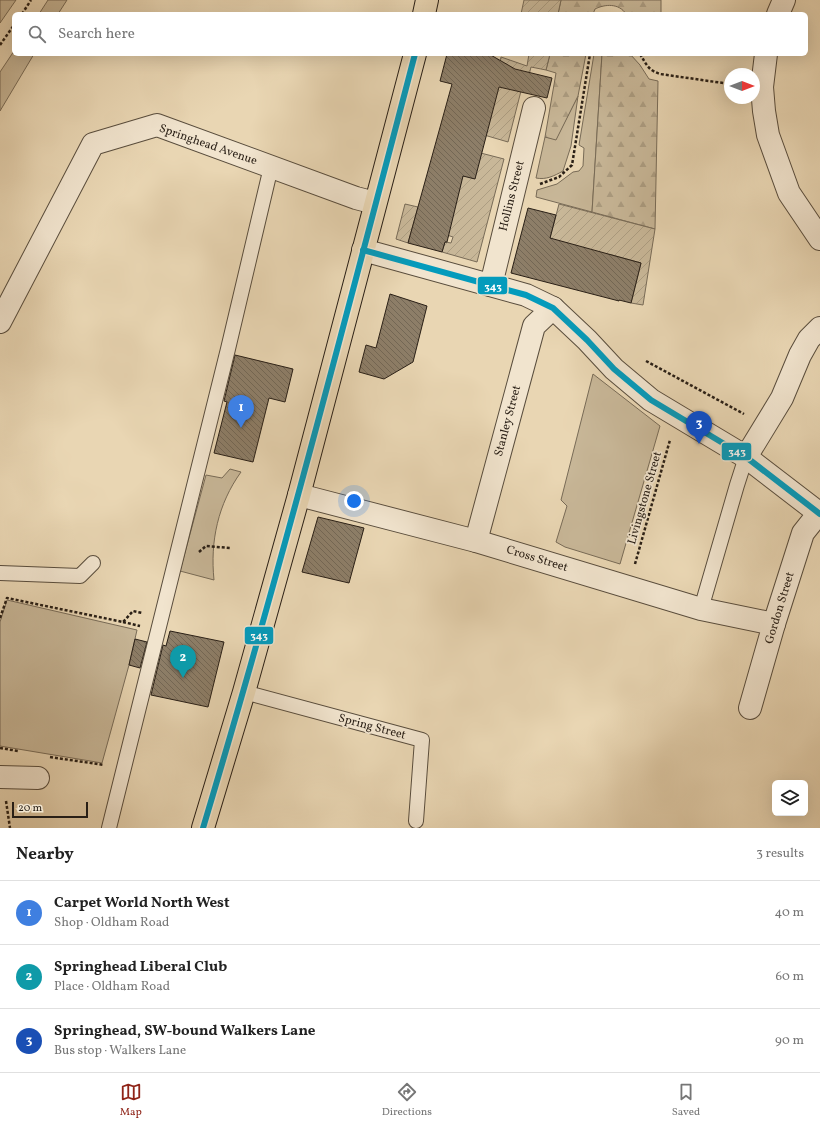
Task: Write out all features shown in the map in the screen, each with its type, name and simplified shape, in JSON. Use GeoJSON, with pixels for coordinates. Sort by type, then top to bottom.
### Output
{"type":"FeatureCollection","features":[{"type":"Feature","properties":{"kind":"main road"},"geometry":{"type":"LineString","coordinates":[[424,12],[427,0]]}},
{"type":"Feature","properties":{"kind":"main road"},"geometry":{"type":"LineString","coordinates":[[203,828],[244,692],[299,495],[414,56]]}},
{"type":"Feature","properties":{"kind":"street"},"geometry":{"type":"LineString","coordinates":[[779,12],[784,0]]}},
{"type":"Feature","properties":{"kind":"street"},"geometry":{"type":"LineString","coordinates":[[766,56],[762,87],[768,135],[789,193],[820,239]]}},
{"type":"Feature","properties":{"kind":"street","name":"Hollins Street"},"geometry":{"type":"LineString","coordinates":[[491,285],[534,108]]}},
{"type":"Feature","properties":{"kind":"street","name":"Springhead Avenue"},"geometry":{"type":"LineString","coordinates":[[0,322],[93,144],[157,125],[356,198],[375,203]]}},
{"type":"Feature","properties":{"kind":"street"},"geometry":{"type":"LineString","coordinates":[[363,250],[526,295],[553,308],[587,340],[614,369],[651,400],[746,457],[819,514]]}},
{"type":"Feature","properties":{"kind":"street","name":"Stanley Street"},"geometry":{"type":"LineString","coordinates":[[476,541],[534,326],[553,308]]}},
{"type":"Feature","properties":{"kind":"street"},"geometry":{"type":"LineString","coordinates":[[746,457],[782,398],[800,354],[809,339],[820,328]]}},
{"type":"Feature","properties":{"kind":"street","name":"Cross Street"},"geometry":{"type":"LineString","coordinates":[[299,495],[476,541],[701,609],[774,624]]}},
{"type":"Feature","properties":{"kind":"street","name":"Gordon Street"},"geometry":{"type":"LineString","coordinates":[[750,708],[774,624],[803,533],[819,514]]}},
{"type":"Feature","properties":{"kind":"street"},"geometry":{"type":"LineString","coordinates":[[0,777],[38,778]]}},
{"type":"Feature","properties":{"kind":"lane"},"geometry":{"type":"LineString","coordinates":[[109,828],[228,349],[271,167]]}},
{"type":"Feature","properties":{"kind":"lane"},"geometry":{"type":"LineString","coordinates":[[701,609],[746,457]]}},
{"type":"Feature","properties":{"kind":"lane"},"geometry":{"type":"LineString","coordinates":[[0,573],[80,576],[93,562]]}},
{"type":"Feature","properties":{"kind":"lane","name":"Spring Street"},"geometry":{"type":"LineString","coordinates":[[244,692],[422,740],[416,821]]}},
{"type":"Feature","properties":{"kind":"path"},"geometry":{"type":"LineString","coordinates":[[23,12],[31,0]]}},
{"type":"Feature","properties":{"kind":"path"},"geometry":{"type":"LineString","coordinates":[[0,45],[12,28]]}},
{"type":"Feature","properties":{"kind":"path"},"geometry":{"type":"LineString","coordinates":[[516,181],[532,184],[550,182],[559,177],[572,165],[590,56]]}},
{"type":"Feature","properties":{"kind":"path"},"geometry":{"type":"LineString","coordinates":[[641,56],[652,72],[724,83]]}},
{"type":"Feature","properties":{"kind":"path"},"geometry":{"type":"LineString","coordinates":[[646,361],[744,414]]}},
{"type":"Feature","properties":{"kind":"path","name":"Livingstone Street"},"geometry":{"type":"LineString","coordinates":[[633,570],[671,437]]}},
{"type":"Feature","properties":{"kind":"path"},"geometry":{"type":"LineString","coordinates":[[217,547],[230,548]]}},
{"type":"Feature","properties":{"kind":"path"},"geometry":{"type":"LineString","coordinates":[[0,618],[7,598],[140,626],[139,633]]}},
{"type":"Feature","properties":{"kind":"path"},"geometry":{"type":"LineString","coordinates":[[123,622],[133,611],[162,618]]}},
{"type":"Feature","properties":{"kind":"path"},"geometry":{"type":"LineString","coordinates":[[0,748],[21,752]]}},
{"type":"Feature","properties":{"kind":"path"},"geometry":{"type":"LineString","coordinates":[[44,756],[104,766],[106,758]]}},
{"type":"Feature","properties":{"kind":"green space"},"geometry":{"type":"Polygon","coordinates":[[[0,0],[16,0],[0,23],[0,0]]]}},
{"type":"Feature","properties":{"kind":"green space"},"geometry":{"type":"Polygon","coordinates":[[[48,0],[67,0],[59,12],[40,12],[48,0]]]}},
{"type":"Feature","properties":{"kind":"green space"},"geometry":{"type":"Polygon","coordinates":[[[524,0],[561,0],[558,12],[521,12],[524,0]]]}},
{"type":"Feature","properties":{"kind":"green space"},"geometry":{"type":"Polygon","coordinates":[[[561,0],[661,0],[661,12],[624,12],[616,6],[607,5],[595,9],[594,12],[558,12],[561,0]]]}},
{"type":"Feature","properties":{"kind":"green space"},"geometry":{"type":"Polygon","coordinates":[[[12,54],[12,56],[33,56],[0,111],[0,72],[12,54]]]}},
{"type":"Feature","properties":{"kind":"green space"},"geometry":{"type":"Polygon","coordinates":[[[529,56],[550,56],[546,70],[531,67],[526,87],[522,87],[508,142],[474,132],[497,75],[501,57],[527,66],[529,56]]]}},
{"type":"Feature","properties":{"kind":"green space"},"geometry":{"type":"Polygon","coordinates":[[[550,56],[586,56],[578,96],[556,140],[545,137],[556,73],[546,70],[550,56]]]}},
{"type":"Feature","properties":{"kind":"green space"},"geometry":{"type":"Polygon","coordinates":[[[594,56],[602,56],[592,212],[536,197],[537,190],[557,184],[573,172],[579,171],[583,166],[584,148],[579,145],[594,56]]]}},
{"type":"Feature","properties":{"kind":"green space"},"geometry":{"type":"Polygon","coordinates":[[[602,56],[632,56],[649,79],[658,81],[655,229],[592,212],[602,56]]]}},
{"type":"Feature","properties":{"kind":"green space"},"geometry":{"type":"Polygon","coordinates":[[[578,96],[571,146],[563,171],[550,177],[536,178],[545,137],[556,139],[578,96]]]}},
{"type":"Feature","properties":{"kind":"green space"},"geometry":{"type":"Polygon","coordinates":[[[469,150],[504,159],[477,262],[442,252],[445,242],[451,243],[453,237],[447,235],[469,150]]]}},
{"type":"Feature","properties":{"kind":"green space"},"geometry":{"type":"Polygon","coordinates":[[[405,204],[418,207],[408,243],[396,239],[405,204]]]}},
{"type":"Feature","properties":{"kind":"green space"},"geometry":{"type":"Polygon","coordinates":[[[559,204],[655,229],[643,305],[631,303],[641,263],[612,255],[548,246],[559,204]]]}},
{"type":"Feature","properties":{"kind":"green space"},"geometry":{"type":"Polygon","coordinates":[[[593,374],[660,426],[620,564],[565,547],[556,542],[567,506],[561,500],[593,374]]]}},
{"type":"Feature","properties":{"kind":"green space"},"geometry":{"type":"Polygon","coordinates":[[[230,469],[241,472],[233,484],[221,510],[217,523],[213,551],[214,580],[180,571],[206,475],[222,478],[230,469]]]}},
{"type":"Feature","properties":{"kind":"green space"},"geometry":{"type":"Polygon","coordinates":[[[7,600],[137,630],[102,763],[0,746],[0,622],[7,600]]]}},
{"type":"Feature","properties":{"kind":"building"},"geometry":{"type":"Polygon","coordinates":[[[446,56],[492,56],[515,69],[552,78],[547,98],[499,87],[475,179],[463,176],[447,242],[445,242],[442,252],[408,243],[452,84],[440,81],[446,56]]]}},
{"type":"Feature","properties":{"kind":"building"},"geometry":{"type":"Polygon","coordinates":[[[528,208],[556,215],[550,238],[641,263],[631,303],[511,273],[528,208]]]}},
{"type":"Feature","properties":{"kind":"building"},"geometry":{"type":"Polygon","coordinates":[[[390,294],[427,306],[413,362],[384,379],[359,372],[366,345],[376,348],[390,294]]]}},
{"type":"Feature","properties":{"kind":"building"},"geometry":{"type":"Polygon","coordinates":[[[235,355],[293,369],[285,402],[269,398],[253,462],[214,453],[227,402],[224,401],[235,355]]]}},
{"type":"Feature","properties":{"kind":"building"},"geometry":{"type":"Polygon","coordinates":[[[318,517],[364,528],[349,583],[302,572],[318,517]]]}},
{"type":"Feature","properties":{"kind":"building"},"geometry":{"type":"Polygon","coordinates":[[[170,631],[224,642],[208,707],[151,695],[163,645],[166,646],[170,631]]]}},
{"type":"Feature","properties":{"kind":"building"},"geometry":{"type":"Polygon","coordinates":[[[135,639],[147,642],[140,668],[129,665],[135,639]]]}},
{"type":"Feature","properties":{"kind":"transit line","name":"343"},"geometry":{"type":"LineString","coordinates":[[203,828],[286,539],[414,56]]}},
{"type":"Feature","properties":{"kind":"transit line","name":"343"},"geometry":{"type":"LineString","coordinates":[[363,250],[526,295],[553,308],[587,340],[614,369],[651,400],[746,457],[820,514]]}},
{"type":"Feature","properties":{"kind":"place","name":"Carpet World North West"},"geometry":{"type":"Point","coordinates":[241,428]}},
{"type":"Feature","properties":{"kind":"place","name":"Springhead, SW-bound Walkers Lane"},"geometry":{"type":"Point","coordinates":[699,444]}},
{"type":"Feature","properties":{"kind":"place","name":"Springhead Liberal Club"},"geometry":{"type":"Point","coordinates":[183,678]}}]}
